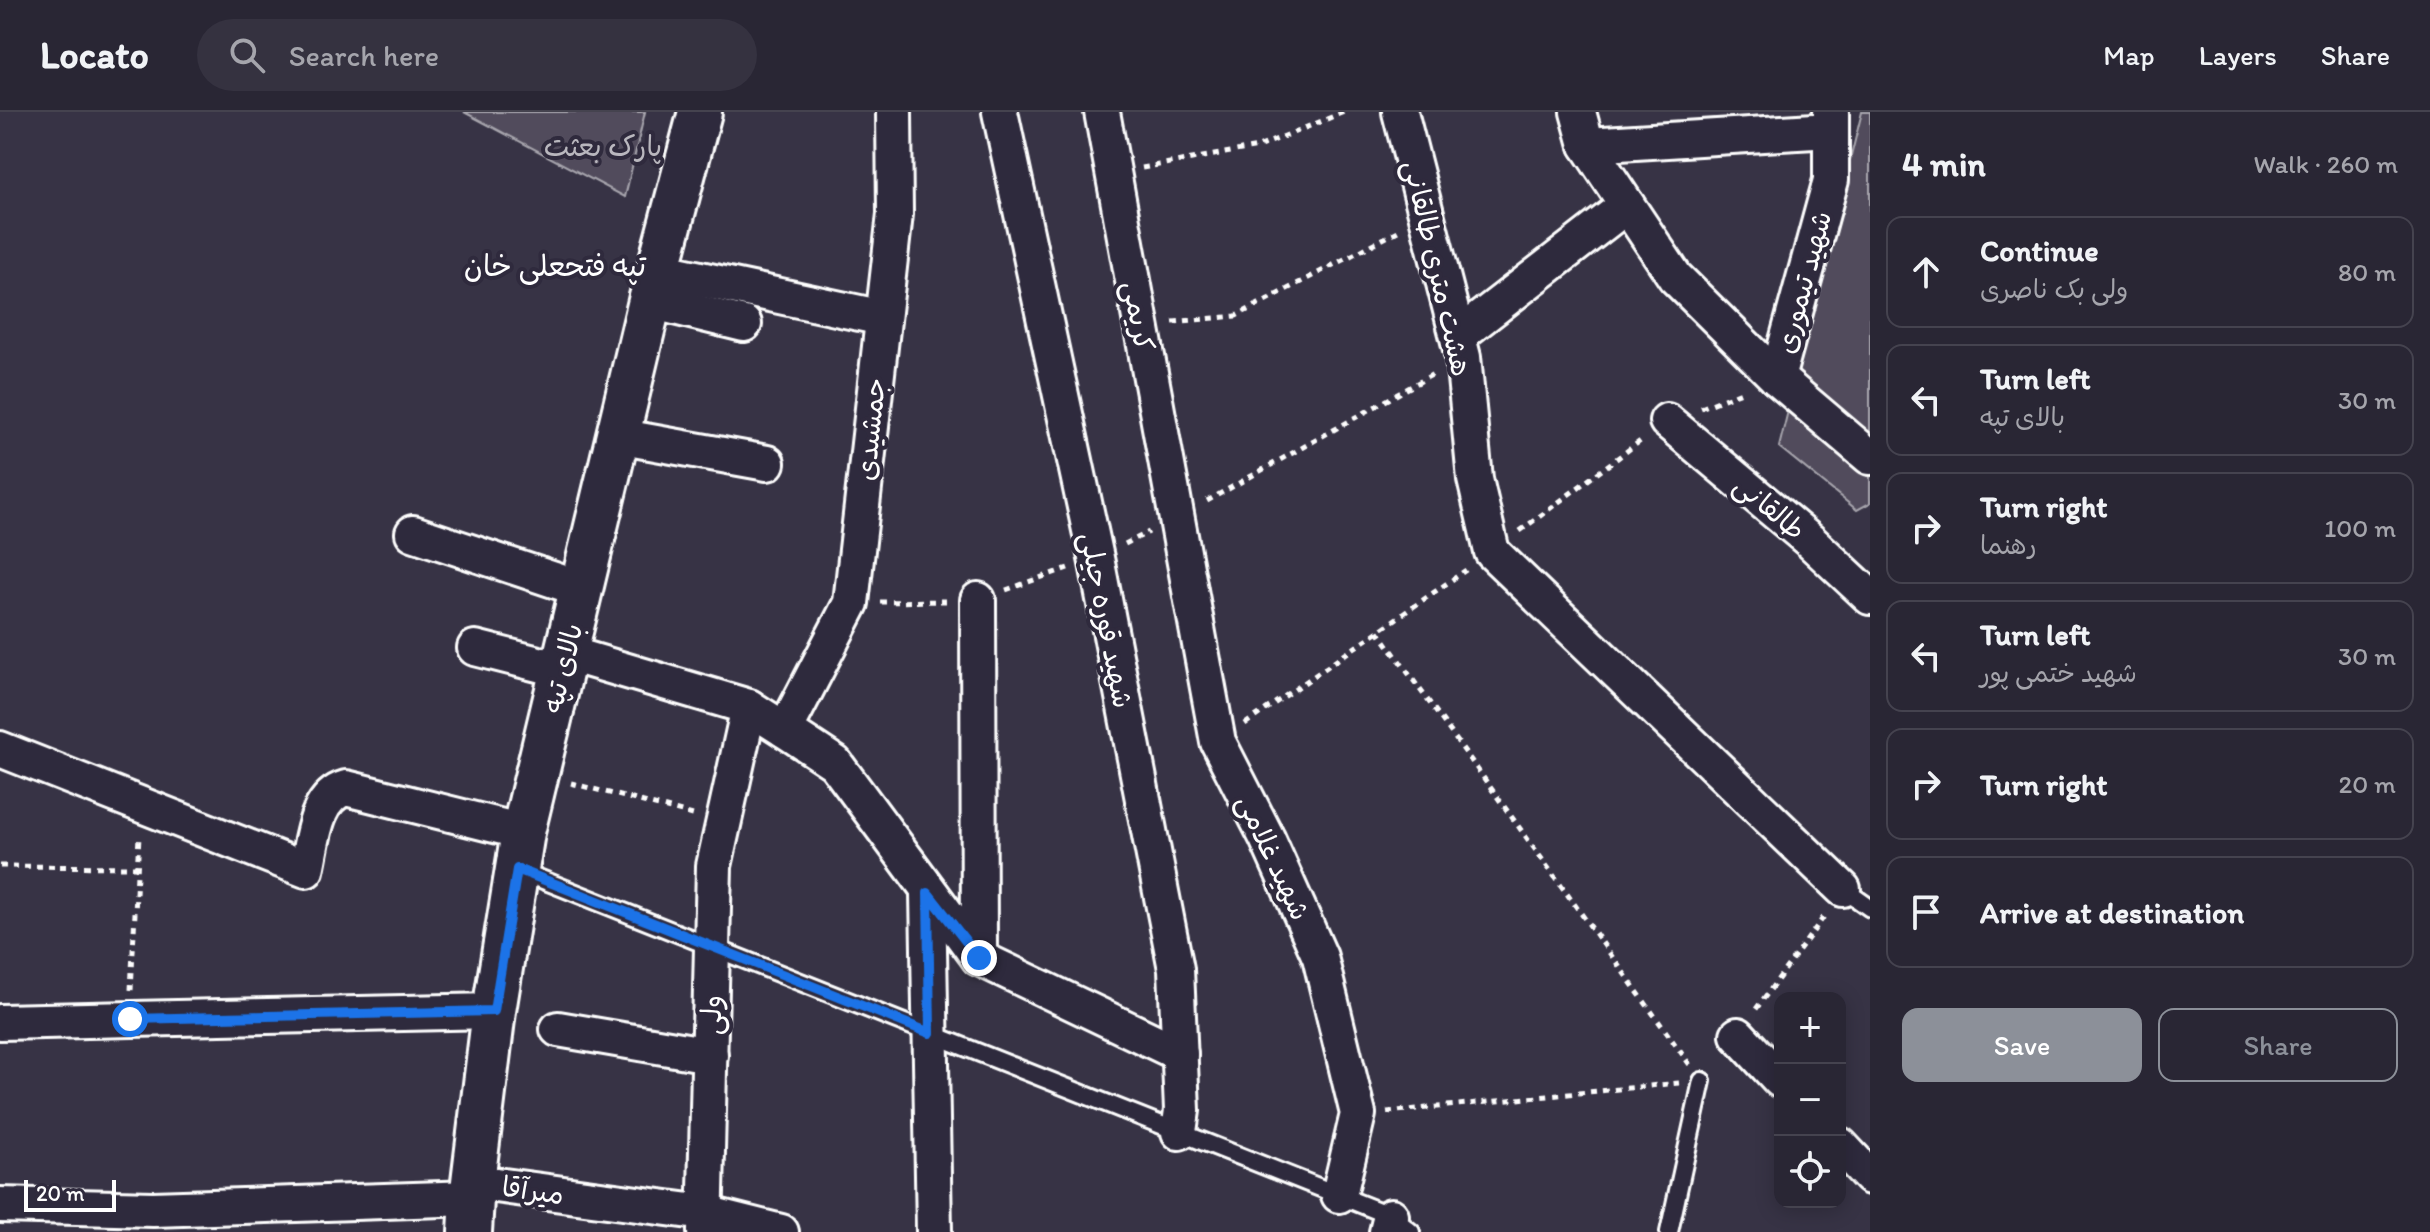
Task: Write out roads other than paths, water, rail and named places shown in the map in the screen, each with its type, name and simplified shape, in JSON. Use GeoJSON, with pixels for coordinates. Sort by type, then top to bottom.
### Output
{"type":"FeatureCollection","features":[{"type":"Feature","properties":{"kind":"street","name":"بالای تپه"},"geometry":{"type":"LineString","coordinates":[[472,1204],[494,1011],[536,774],[654,286],[700,112]]}},
{"type":"Feature","properties":{"kind":"street","name":"جمشیدی"},"geometry":{"type":"LineString","coordinates":[[785,730],[851,603],[895,214],[894,112]]}},
{"type":"Feature","properties":{"kind":"street","name":"شهید قوره جیلی"},"geometry":{"type":"LineString","coordinates":[[1000,112],[1096,558],[1176,969],[1182,1110],[1179,1132]]}},
{"type":"Feature","properties":{"kind":"street","name":"کریمی"},"geometry":{"type":"LineString","coordinates":[[1102,112],[1175,519]]}},
{"type":"Feature","properties":{"kind":"street","name":"هشت متری طالقانی"},"geometry":{"type":"LineString","coordinates":[[1400,112],[1461,347],[1475,479],[1492,552],[1857,899]]}},
{"type":"Feature","properties":{"kind":"street"},"geometry":{"type":"LineString","coordinates":[[1578,112],[1587,145],[1675,277],[1777,378]]}},
{"type":"Feature","properties":{"kind":"street"},"geometry":{"type":"LineString","coordinates":[[1587,145],[1831,121]]}},
{"type":"Feature","properties":{"kind":"street","name":"شهید تیموری"},"geometry":{"type":"LineString","coordinates":[[1831,121],[1831,180],[1777,378],[1870,457]]}},
{"type":"Feature","properties":{"kind":"street"},"geometry":{"type":"LineString","coordinates":[[1461,347],[1627,205]]}},
{"type":"Feature","properties":{"kind":"street"},"geometry":{"type":"LineString","coordinates":[[654,286],[883,318]]}},
{"type":"Feature","properties":{"kind":"street"},"geometry":{"type":"LineString","coordinates":[[654,286],[744,324]]}},
{"type":"Feature","properties":{"kind":"street","name":"طالقانی"},"geometry":{"type":"LineString","coordinates":[[1667,421],[1809,540],[1870,597]]}},
{"type":"Feature","properties":{"kind":"street"},"geometry":{"type":"LineString","coordinates":[[617,436],[767,463]]}},
{"type":"Feature","properties":{"kind":"street","name":"شهید غلامی"},"geometry":{"type":"LineString","coordinates":[[1175,519],[1218,742],[1267,838],[1320,957],[1358,1114],[1339,1195]]}},
{"type":"Feature","properties":{"kind":"street"},"geometry":{"type":"LineString","coordinates":[[413,533],[581,589]]}},
{"type":"Feature","properties":{"kind":"street"},"geometry":{"type":"LineString","coordinates":[[978,600],[979,958]]}},
{"type":"Feature","properties":{"kind":"street"},"geometry":{"type":"LineString","coordinates":[[475,648],[564,662],[749,707],[835,763],[928,893],[979,958],[1180,1054]]}},
{"type":"Feature","properties":{"kind":"street","name":"ولی"},"geometry":{"type":"LineString","coordinates":[[705,1222],[714,866],[749,707]]}},
{"type":"Feature","properties":{"kind":"street"},"geometry":{"type":"LineString","coordinates":[[0,749],[306,870],[323,801],[332,792],[346,788],[520,851]]}},
{"type":"Feature","properties":{"kind":"street"},"geometry":{"type":"LineString","coordinates":[[928,893],[934,1232]]}},
{"type":"Feature","properties":{"kind":"street"},"geometry":{"type":"LineString","coordinates":[[0,1022],[494,1011]]}},
{"type":"Feature","properties":{"kind":"street"},"geometry":{"type":"LineString","coordinates":[[558,1029],[710,1055]]}},
{"type":"Feature","properties":{"kind":"street"},"geometry":{"type":"LineString","coordinates":[[1738,1035],[1774,1074]]}},
{"type":"Feature","properties":{"kind":"street"},"geometry":{"type":"LineString","coordinates":[[1846,1151],[1870,1177]]}},
{"type":"Feature","properties":{"kind":"street","name":"میرآقا"},"geometry":{"type":"LineString","coordinates":[[0,1205],[153,1209],[472,1204],[705,1222],[781,1232]]}},
{"type":"Feature","properties":{"kind":"lane"},"geometry":{"type":"LineString","coordinates":[[520,851],[712,947],[1339,1195],[1396,1227]]}},
{"type":"Feature","properties":{"kind":"lane"},"geometry":{"type":"LineString","coordinates":[[1669,1232],[1702,1081]]}},
{"type":"Feature","properties":{"kind":"district","name":"تپه فتحعلی خان"},"geometry":{"type":"Point","coordinates":[555,265]}},
{"type":"Feature","properties":{"kind":"park label","name":"پارک بعثت"},"geometry":{"type":"Point","coordinates":[603,146]}}]}
